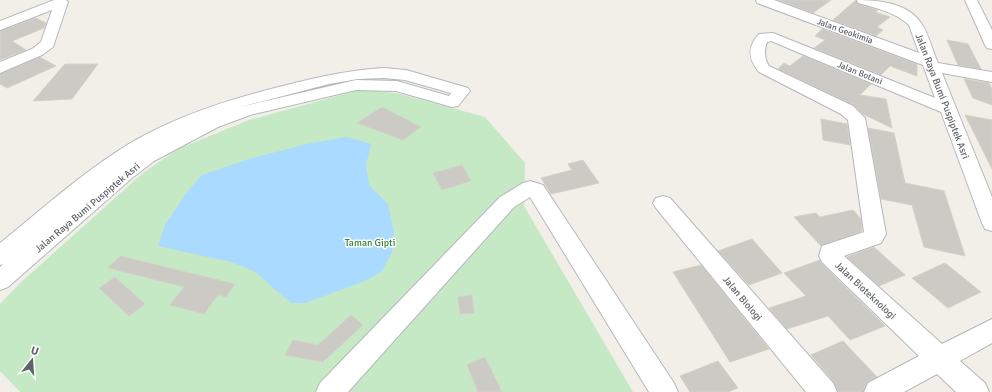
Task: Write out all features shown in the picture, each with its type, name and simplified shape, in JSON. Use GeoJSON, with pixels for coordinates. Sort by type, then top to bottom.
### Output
{"type":"FeatureCollection","features":[{"type":"Feature","properties":{"kind":"street","name":"Jalan Geokimia"},"geometry":{"type":"LineString","coordinates":[[762,0],[930,64],[992,77]]}},
{"type":"Feature","properties":{"kind":"street","name":"Jalan Raya Bumi Puspiptek Asri"},"geometry":{"type":"LineString","coordinates":[[863,0],[902,13],[910,18],[915,24],[992,223]]}},
{"type":"Feature","properties":{"kind":"street"},"geometry":{"type":"LineString","coordinates":[[971,0],[985,20],[992,45]]}},
{"type":"Feature","properties":{"kind":"street"},"geometry":{"type":"LineString","coordinates":[[0,26],[62,2],[48,44],[37,52],[0,68]]}},
{"type":"Feature","properties":{"kind":"street","name":"Jalan Botani"},"geometry":{"type":"LineString","coordinates":[[856,118],[847,110],[784,79],[760,64],[757,58],[761,40],[764,37],[773,37],[948,109]]}},
{"type":"Feature","properties":{"kind":"street","name":"Jalan Raya Bumi Puspiptek Asri"},"geometry":{"type":"LineString","coordinates":[[0,256],[108,167],[134,148],[167,131],[238,102],[329,79],[358,74],[384,73],[406,75],[462,91],[452,102],[397,86],[356,85],[245,111],[212,123],[147,157],[124,173],[0,280]]}},
{"type":"Feature","properties":{"kind":"street","name":"Jalan Bioteknologi"},"geometry":{"type":"LineString","coordinates":[[856,118],[875,234],[873,237],[830,252],[830,256],[975,392]]}},
{"type":"Feature","properties":{"kind":"street"},"geometry":{"type":"LineString","coordinates":[[330,392],[507,202],[530,188],[536,190],[664,392]]}},
{"type":"Feature","properties":{"kind":"street","name":"Jalan Biologi"},"geometry":{"type":"LineString","coordinates":[[663,203],[823,392]]}},
{"type":"Feature","properties":{"kind":"street"},"geometry":{"type":"LineString","coordinates":[[878,392],[992,330]]}},
{"type":"Feature","properties":{"kind":"green space","name":"Taman Gipti"},"geometry":{"type":"Polygon","coordinates":[[[359,90],[400,94],[485,117],[525,163],[524,206],[633,392],[20,392],[0,371],[0,304],[19,284],[143,173],[178,149],[249,120],[359,90]]]}},
{"type":"Feature","properties":{"kind":"water"},"geometry":{"type":"Polygon","coordinates":[[[347,137],[371,144],[366,165],[369,185],[388,204],[394,232],[392,253],[381,272],[365,281],[305,303],[291,303],[254,271],[231,262],[158,246],[165,225],[188,191],[202,175],[249,159],[307,144],[347,137]]]}},
{"type":"Feature","properties":{"kind":"building"},"geometry":{"type":"Polygon","coordinates":[[[778,0],[831,0],[813,13],[778,0]]]}},
{"type":"Feature","properties":{"kind":"building"},"geometry":{"type":"Polygon","coordinates":[[[856,0],[858,4],[878,10],[875,12],[890,17],[877,27],[883,30],[876,36],[833,20],[856,0]]]}},
{"type":"Feature","properties":{"kind":"building"},"geometry":{"type":"Polygon","coordinates":[[[36,18],[46,23],[44,28],[12,41],[26,50],[0,60],[0,31],[36,18]]]}},
{"type":"Feature","properties":{"kind":"building"},"geometry":{"type":"Polygon","coordinates":[[[822,29],[917,64],[917,76],[890,66],[881,75],[814,48],[825,40],[815,36],[822,29]]]}},
{"type":"Feature","properties":{"kind":"building"},"geometry":{"type":"Polygon","coordinates":[[[947,40],[968,44],[981,69],[958,65],[947,40]]]}},
{"type":"Feature","properties":{"kind":"building"},"geometry":{"type":"Polygon","coordinates":[[[803,56],[871,84],[860,95],[886,99],[892,128],[863,114],[854,105],[778,69],[784,63],[790,66],[803,56]]]}},
{"type":"Feature","properties":{"kind":"building"},"geometry":{"type":"Polygon","coordinates":[[[40,57],[56,66],[7,88],[0,84],[0,74],[40,57]]]}},
{"type":"Feature","properties":{"kind":"building"},"geometry":{"type":"Polygon","coordinates":[[[65,64],[98,64],[72,99],[33,101],[65,64]]]}},
{"type":"Feature","properties":{"kind":"building"},"geometry":{"type":"Polygon","coordinates":[[[964,79],[989,83],[992,89],[992,105],[973,98],[964,79]]]}},
{"type":"Feature","properties":{"kind":"building"},"geometry":{"type":"Polygon","coordinates":[[[382,107],[421,127],[403,140],[357,123],[382,107]]]}},
{"type":"Feature","properties":{"kind":"building"},"geometry":{"type":"Polygon","coordinates":[[[965,115],[992,120],[992,169],[965,115]]]}},
{"type":"Feature","properties":{"kind":"building"},"geometry":{"type":"Polygon","coordinates":[[[821,119],[847,124],[850,145],[823,140],[821,119]]]}},
{"type":"Feature","properties":{"kind":"building"},"geometry":{"type":"Polygon","coordinates":[[[868,128],[894,133],[905,183],[944,191],[965,256],[924,247],[912,205],[881,199],[868,128]]]}},
{"type":"Feature","properties":{"kind":"building"},"geometry":{"type":"Polygon","coordinates":[[[583,160],[599,183],[551,194],[541,178],[572,170],[568,164],[583,160]]]}},
{"type":"Feature","properties":{"kind":"building"},"geometry":{"type":"Polygon","coordinates":[[[462,165],[471,181],[442,190],[433,173],[462,165]]]}},
{"type":"Feature","properties":{"kind":"building"},"geometry":{"type":"Polygon","coordinates":[[[853,210],[861,219],[862,231],[821,246],[794,217],[816,213],[820,217],[853,210]]]}},
{"type":"Feature","properties":{"kind":"building"},"geometry":{"type":"Polygon","coordinates":[[[752,239],[782,273],[749,285],[718,251],[752,239]]]}},
{"type":"Feature","properties":{"kind":"building"},"geometry":{"type":"Polygon","coordinates":[[[874,247],[905,275],[879,286],[847,257],[874,247]]]}},
{"type":"Feature","properties":{"kind":"building"},"geometry":{"type":"Polygon","coordinates":[[[120,256],[235,284],[226,297],[218,295],[204,314],[170,305],[184,287],[108,268],[120,256]]]}},
{"type":"Feature","properties":{"kind":"building"},"geometry":{"type":"Polygon","coordinates":[[[820,260],[821,263],[885,326],[850,340],[828,316],[787,329],[769,308],[806,296],[784,273],[820,260]]]}},
{"type":"Feature","properties":{"kind":"building"},"geometry":{"type":"Polygon","coordinates":[[[945,263],[981,292],[948,308],[912,278],[945,263]]]}},
{"type":"Feature","properties":{"kind":"building"},"geometry":{"type":"Polygon","coordinates":[[[701,265],[769,349],[730,362],[673,272],[701,265]]]}},
{"type":"Feature","properties":{"kind":"building"},"geometry":{"type":"Polygon","coordinates":[[[115,277],[145,304],[129,316],[99,288],[115,277]]]}},
{"type":"Feature","properties":{"kind":"building"},"geometry":{"type":"Polygon","coordinates":[[[472,295],[474,313],[460,314],[458,297],[472,295]]]}},
{"type":"Feature","properties":{"kind":"building"},"geometry":{"type":"Polygon","coordinates":[[[351,315],[363,325],[323,362],[285,355],[293,340],[318,345],[351,315]]]}},
{"type":"Feature","properties":{"kind":"building"},"geometry":{"type":"Polygon","coordinates":[[[843,341],[877,377],[867,382],[863,392],[838,392],[834,382],[811,355],[843,341]]]}},
{"type":"Feature","properties":{"kind":"building"},"geometry":{"type":"Polygon","coordinates":[[[485,357],[502,392],[478,392],[467,365],[485,357]]]}},
{"type":"Feature","properties":{"kind":"building"},"geometry":{"type":"Polygon","coordinates":[[[718,361],[738,388],[728,392],[690,392],[680,376],[718,361]]]}}]}
